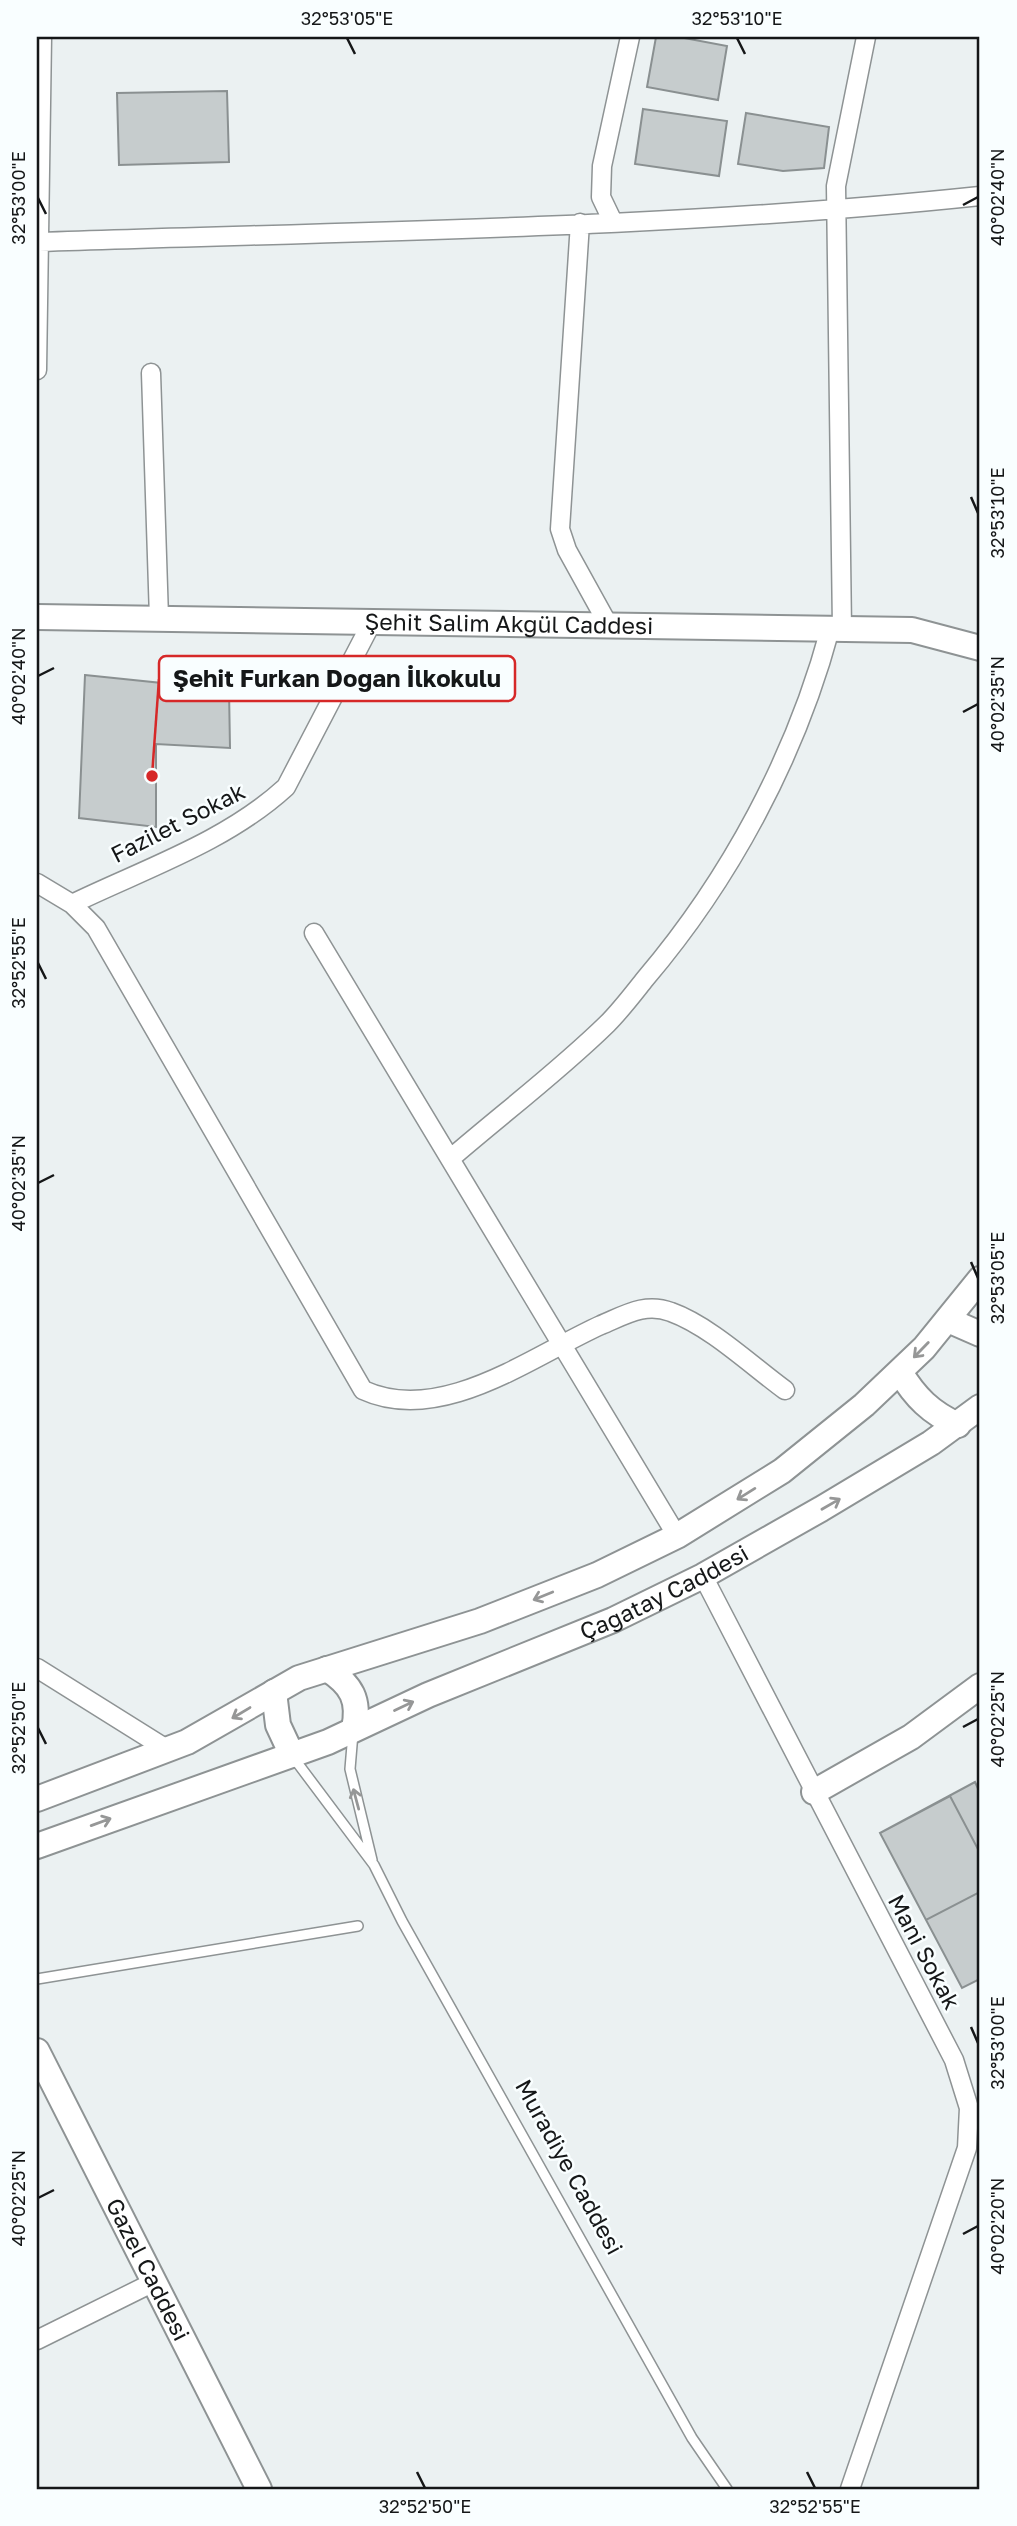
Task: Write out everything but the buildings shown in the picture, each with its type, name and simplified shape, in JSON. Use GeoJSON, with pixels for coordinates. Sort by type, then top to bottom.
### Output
{"type":"FeatureCollection","features":[{"type":"Feature","properties":{"kind":"main road","name":"Şehit Salim Akgül Caddesi"},"geometry":{"type":"LineString","coordinates":[[37,617],[912,630],[980,648]]}},
{"type":"Feature","properties":{"kind":"main road","name":"Çağatay Caddesi"},"geometry":{"type":"LineString","coordinates":[[37,1798],[168,1750],[219,1726],[299,1678],[388,1653],[480,1621],[597,1575],[677,1536],[782,1471],[824,1439],[900,1372],[948,1320],[980,1279]]}},
{"type":"Feature","properties":{"kind":"main road"},"geometry":{"type":"LineString","coordinates":[[948,1320],[980,1334]]}},
{"type":"Feature","properties":{"kind":"main road"},"geometry":{"type":"LineString","coordinates":[[900,1372],[910,1390],[931,1411],[958,1425]]}},
{"type":"Feature","properties":{"kind":"main road","name":"Çağatay Caddesi"},"geometry":{"type":"LineString","coordinates":[[37,1846],[292,1755],[428,1695],[569,1640],[703,1576],[887,1471],[980,1408]]}},
{"type":"Feature","properties":{"kind":"main road"},"geometry":{"type":"LineString","coordinates":[[327,1669],[348,1684],[354,1693],[357,1715],[354,1729]]}},
{"type":"Feature","properties":{"kind":"main road"},"geometry":{"type":"LineString","coordinates":[[814,1793],[911,1737],[980,1686]]}},
{"type":"Feature","properties":{"kind":"main road"},"geometry":{"type":"LineString","coordinates":[[274,1692],[278,1725],[292,1755]]}},
{"type":"Feature","properties":{"kind":"main road","name":"Gazel Caddesi"},"geometry":{"type":"LineString","coordinates":[[37,2051],[156,2281],[259,2489]]}},
{"type":"Feature","properties":{"kind":"street"},"geometry":{"type":"LineString","coordinates":[[37,370],[42,37]]}},
{"type":"Feature","properties":{"kind":"street"},"geometry":{"type":"LineString","coordinates":[[613,222],[601,197],[602,166],[630,37]]}},
{"type":"Feature","properties":{"kind":"street"},"geometry":{"type":"LineString","coordinates":[[450,1159],[608,1023],[675,944],[728,864],[784,756],[836,629],[836,186],[866,37]]}},
{"type":"Feature","properties":{"kind":"street"},"geometry":{"type":"LineString","coordinates":[[39,242],[613,222],[836,210],[980,196]]}},
{"type":"Feature","properties":{"kind":"street"},"geometry":{"type":"LineString","coordinates":[[580,223],[560,529],[568,550],[609,626]]}},
{"type":"Feature","properties":{"kind":"street"},"geometry":{"type":"LineString","coordinates":[[151,373],[159,618]]}},
{"type":"Feature","properties":{"kind":"street","name":"Fazilet Sokak"},"geometry":{"type":"LineString","coordinates":[[72,904],[231,828],[286,787],[372,622]]}},
{"type":"Feature","properties":{"kind":"street"},"geometry":{"type":"LineString","coordinates":[[37,883],[72,904],[96,928],[363,1390],[378,1397],[399,1400],[464,1390],[495,1379],[641,1307],[671,1311],[701,1328],[785,1390]]}},
{"type":"Feature","properties":{"kind":"street"},"geometry":{"type":"LineString","coordinates":[[314,933],[677,1536]]}},
{"type":"Feature","properties":{"kind":"street","name":"Mani Sokak"},"geometry":{"type":"LineString","coordinates":[[703,1576],[954,2060],[975,2127],[850,2489]]}},
{"type":"Feature","properties":{"kind":"street"},"geometry":{"type":"LineString","coordinates":[[37,1668],[168,1750]]}},
{"type":"Feature","properties":{"kind":"street"},"geometry":{"type":"LineString","coordinates":[[37,2340],[156,2281]]}},
{"type":"Feature","properties":{"kind":"lane","name":"Muradiye Caddesi"},"geometry":{"type":"LineString","coordinates":[[354,1729],[350,1769],[374,1865]]}},
{"type":"Feature","properties":{"kind":"lane","name":"Muradiye Caddesi"},"geometry":{"type":"LineString","coordinates":[[292,1755],[374,1865],[402,1921],[692,2438],[727,2489]]}},
{"type":"Feature","properties":{"kind":"lane"},"geometry":{"type":"LineString","coordinates":[[37,1979],[358,1926]]}},
{"type":"Feature","properties":{"kind":"place","name":"Şehit Furkan Doğan İlkokulu"},"geometry":{"type":"Point","coordinates":[152,776]}}]}
